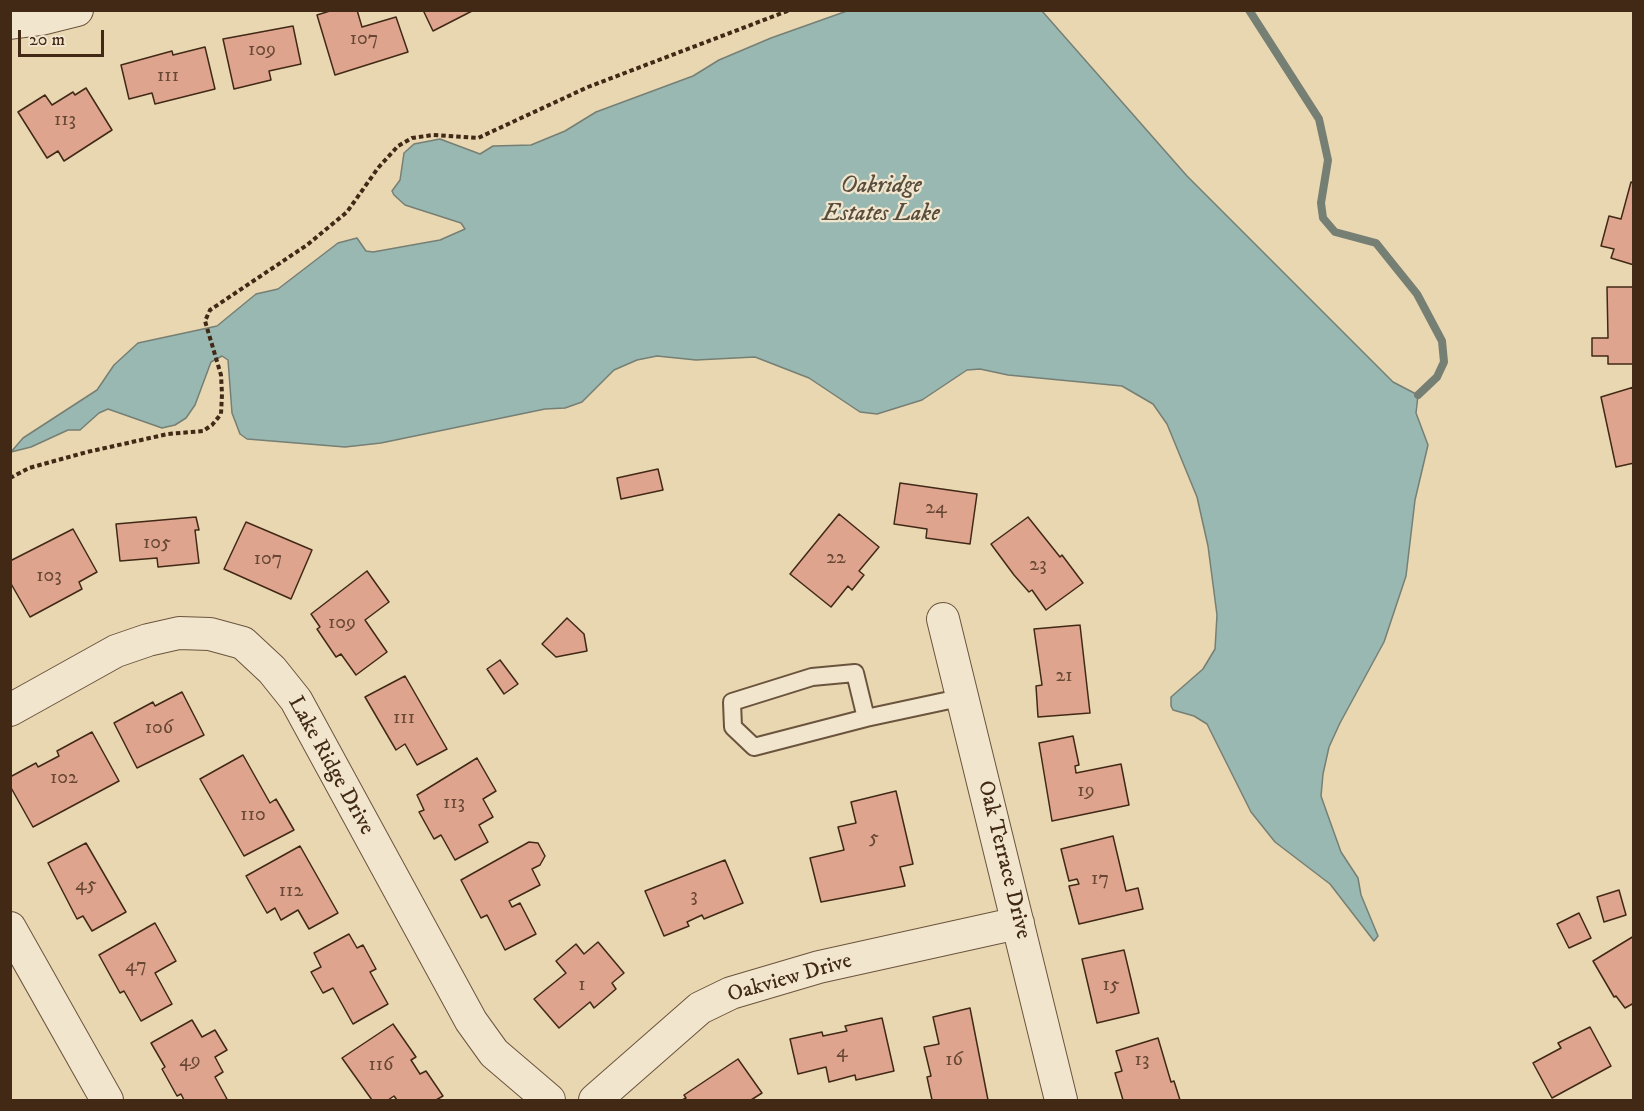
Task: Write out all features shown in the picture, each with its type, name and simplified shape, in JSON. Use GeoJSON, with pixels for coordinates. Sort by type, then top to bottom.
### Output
{"type":"FeatureCollection","features":[{"type":"Feature","properties":{"kind":"street"},"geometry":{"type":"LineString","coordinates":[[10,23],[41,19],[77,10]]}},
{"type":"Feature","properties":{"kind":"street","name":"Oak Terrace Drive"},"geometry":{"type":"LineString","coordinates":[[943,619],[964,697],[1061,1101]]}},
{"type":"Feature","properties":{"kind":"street","name":"Lake Ridge Drive"},"geometry":{"type":"LineString","coordinates":[[10,710],[116,651],[148,640],[179,633],[210,634],[243,643],[272,670],[296,700],[471,1021],[494,1053],[549,1101]]}},
{"type":"Feature","properties":{"kind":"street","name":"Oakview Drive"},"geometry":{"type":"LineString","coordinates":[[595,1101],[700,1008],[731,993],[819,967],[1018,923]]}},
{"type":"Feature","properties":{"kind":"street"},"geometry":{"type":"LineString","coordinates":[[10,927],[106,1101]]}},
{"type":"Feature","properties":{"kind":"lane"},"geometry":{"type":"LineString","coordinates":[[866,718],[855,673],[813,677],[732,702],[733,727],[754,747],[866,718],[964,697]]}},
{"type":"Feature","properties":{"kind":"path"},"geometry":{"type":"LineString","coordinates":[[10,477],[29,468],[87,452],[168,434],[203,431],[221,414],[221,375],[205,321],[210,310],[308,245],[348,212],[378,168],[398,146],[412,138],[434,135],[478,138],[588,87],[790,10]]}},
{"type":"Feature","properties":{"kind":"water","name":"Oakridge Estates Lake"},"geometry":{"type":"Polygon","coordinates":[[[847,11],[1042,11],[1187,176],[1393,382],[1418,395],[1416,413],[1428,445],[1415,500],[1406,576],[1384,642],[1329,747],[1321,796],[1341,852],[1358,878],[1361,895],[1378,936],[1374,941],[1330,884],[1275,842],[1251,812],[1207,724],[1194,716],[1173,710],[1171,706],[1171,697],[1203,669],[1215,649],[1217,615],[1208,546],[1197,497],[1167,424],[1153,404],[1122,386],[1008,375],[980,369],[967,370],[922,400],[877,414],[860,412],[809,378],[755,357],[696,360],[657,356],[637,360],[614,370],[582,402],[565,408],[545,409],[381,443],[345,447],[247,439],[240,434],[232,413],[228,360],[222,356],[211,362],[195,405],[186,418],[175,425],[162,428],[108,409],[99,413],[80,430],[68,430],[31,447],[11,452],[23,438],[97,390],[114,365],[138,343],[217,326],[256,294],[278,289],[338,243],[357,238],[366,251],[373,252],[440,240],[465,229],[461,223],[405,205],[394,195],[392,191],[400,180],[404,153],[414,144],[440,139],[480,154],[493,146],[531,145],[565,131],[596,112],[693,76],[719,60],[771,38],[847,11]]]}},
{"type":"Feature","properties":{"kind":"building"},"geometry":{"type":"Polygon","coordinates":[[[333,10],[357,10],[362,27],[396,17],[408,52],[335,75],[317,15],[333,10]]]}},
{"type":"Feature","properties":{"kind":"building"},"geometry":{"type":"Polygon","coordinates":[[[423,10],[474,10],[433,31],[423,10]]]}},
{"type":"Feature","properties":{"kind":"building"},"geometry":{"type":"Polygon","coordinates":[[[293,26],[301,64],[269,71],[271,80],[234,89],[223,39],[293,26]]]}},
{"type":"Feature","properties":{"kind":"building"},"geometry":{"type":"Polygon","coordinates":[[[205,47],[215,89],[155,104],[152,93],[129,99],[121,65],[172,51],[173,55],[205,47]]]}},
{"type":"Feature","properties":{"kind":"building"},"geometry":{"type":"Polygon","coordinates":[[[86,88],[112,130],[64,161],[58,151],[47,158],[18,112],[45,95],[52,105],[73,92],[75,95],[86,88]]]}},
{"type":"Feature","properties":{"kind":"building"},"geometry":{"type":"Polygon","coordinates":[[[1631,182],[1634,183],[1634,265],[1611,258],[1614,249],[1601,246],[1609,216],[1621,219],[1631,182]]]}},
{"type":"Feature","properties":{"kind":"building"},"geometry":{"type":"Polygon","coordinates":[[[1607,287],[1634,287],[1634,364],[1608,364],[1608,356],[1592,356],[1592,338],[1608,338],[1607,287]]]}},
{"type":"Feature","properties":{"kind":"building"},"geometry":{"type":"Polygon","coordinates":[[[1634,387],[1634,463],[1616,467],[1601,397],[1634,387]]]}},
{"type":"Feature","properties":{"kind":"building"},"geometry":{"type":"Polygon","coordinates":[[[658,469],[663,490],[621,499],[617,478],[658,469]]]}},
{"type":"Feature","properties":{"kind":"building"},"geometry":{"type":"Polygon","coordinates":[[[900,483],[977,494],[970,544],[926,538],[927,529],[894,524],[900,483]]]}},
{"type":"Feature","properties":{"kind":"building"},"geometry":{"type":"Polygon","coordinates":[[[839,514],[879,547],[859,571],[864,575],[852,590],[848,586],[831,607],[790,574],[839,514]]]}},
{"type":"Feature","properties":{"kind":"building"},"geometry":{"type":"Polygon","coordinates":[[[196,517],[199,530],[195,530],[199,563],[158,567],[157,558],[120,561],[116,524],[196,517]]]}},
{"type":"Feature","properties":{"kind":"building"},"geometry":{"type":"Polygon","coordinates":[[[1028,517],[1083,583],[1046,610],[1032,590],[1029,592],[1014,575],[991,544],[1028,517]]]}},
{"type":"Feature","properties":{"kind":"building"},"geometry":{"type":"Polygon","coordinates":[[[246,522],[312,550],[291,599],[224,569],[246,522]]]}},
{"type":"Feature","properties":{"kind":"building"},"geometry":{"type":"Polygon","coordinates":[[[73,529],[97,572],[79,582],[82,589],[30,617],[10,582],[10,561],[73,529]]]}},
{"type":"Feature","properties":{"kind":"building"},"geometry":{"type":"Polygon","coordinates":[[[367,571],[389,602],[365,620],[387,652],[356,675],[341,654],[336,657],[317,629],[320,627],[311,614],[367,571]]]}},
{"type":"Feature","properties":{"kind":"building"},"geometry":{"type":"Polygon","coordinates":[[[567,618],[584,634],[587,651],[556,657],[542,644],[567,618]]]}},
{"type":"Feature","properties":{"kind":"building"},"geometry":{"type":"Polygon","coordinates":[[[1080,625],[1090,713],[1038,717],[1036,686],[1042,685],[1034,629],[1080,625]]]}},
{"type":"Feature","properties":{"kind":"building"},"geometry":{"type":"Polygon","coordinates":[[[500,660],[518,684],[504,694],[487,669],[500,660]]]}},
{"type":"Feature","properties":{"kind":"building"},"geometry":{"type":"Polygon","coordinates":[[[405,676],[447,749],[417,765],[405,744],[396,750],[365,697],[405,676]]]}},
{"type":"Feature","properties":{"kind":"building"},"geometry":{"type":"Polygon","coordinates":[[[182,692],[204,735],[137,768],[114,723],[153,702],[155,706],[182,692]]]}},
{"type":"Feature","properties":{"kind":"building"},"geometry":{"type":"Polygon","coordinates":[[[92,732],[119,781],[33,827],[10,786],[10,777],[36,763],[38,767],[59,756],[57,751],[92,732]]]}},
{"type":"Feature","properties":{"kind":"building"},"geometry":{"type":"Polygon","coordinates":[[[1073,736],[1079,765],[1075,766],[1076,773],[1121,764],[1129,805],[1052,821],[1039,743],[1073,736]]]}},
{"type":"Feature","properties":{"kind":"building"},"geometry":{"type":"Polygon","coordinates":[[[243,755],[270,803],[276,799],[294,830],[244,856],[200,779],[243,755]]]}},
{"type":"Feature","properties":{"kind":"building"},"geometry":{"type":"Polygon","coordinates":[[[477,758],[496,791],[483,799],[493,817],[479,825],[488,842],[455,860],[441,835],[434,839],[419,812],[424,810],[417,795],[477,758]]]}},
{"type":"Feature","properties":{"kind":"building"},"geometry":{"type":"Polygon","coordinates":[[[896,791],[913,864],[900,867],[905,886],[821,902],[810,858],[844,850],[838,827],[856,823],[851,802],[896,791]]]}},
{"type":"Feature","properties":{"kind":"building"},"geometry":{"type":"Polygon","coordinates":[[[1113,836],[1126,891],[1138,888],[1143,909],[1079,924],[1069,886],[1079,884],[1077,879],[1069,881],[1061,849],[1113,836]]]}},
{"type":"Feature","properties":{"kind":"building"},"geometry":{"type":"Polygon","coordinates":[[[529,842],[538,843],[545,856],[540,865],[532,869],[540,885],[509,901],[512,907],[520,903],[536,934],[505,950],[487,915],[481,918],[461,880],[529,842]]]}},
{"type":"Feature","properties":{"kind":"building"},"geometry":{"type":"Polygon","coordinates":[[[86,843],[126,912],[92,931],[83,916],[77,919],[48,863],[86,843]]]}},
{"type":"Feature","properties":{"kind":"building"},"geometry":{"type":"Polygon","coordinates":[[[300,846],[338,913],[309,929],[298,910],[281,920],[275,908],[267,913],[246,876],[300,846]]]}},
{"type":"Feature","properties":{"kind":"building"},"geometry":{"type":"Polygon","coordinates":[[[725,860],[743,903],[704,919],[702,915],[687,922],[689,926],[664,936],[645,891],[725,860]]]}},
{"type":"Feature","properties":{"kind":"building"},"geometry":{"type":"Polygon","coordinates":[[[1619,890],[1626,915],[1604,922],[1597,897],[1619,890]]]}},
{"type":"Feature","properties":{"kind":"building"},"geometry":{"type":"Polygon","coordinates":[[[1579,913],[1591,938],[1569,948],[1557,924],[1579,913]]]}},
{"type":"Feature","properties":{"kind":"building"},"geometry":{"type":"Polygon","coordinates":[[[155,923],[176,961],[155,973],[172,1004],[141,1021],[124,991],[120,993],[99,955],[155,923]]]}},
{"type":"Feature","properties":{"kind":"building"},"geometry":{"type":"Polygon","coordinates":[[[349,934],[357,948],[363,945],[376,969],[370,972],[388,1004],[353,1024],[333,988],[323,993],[311,972],[321,967],[314,953],[349,934]]]}},
{"type":"Feature","properties":{"kind":"building"},"geometry":{"type":"Polygon","coordinates":[[[1634,936],[1634,1003],[1625,1008],[1616,996],[1614,997],[1593,961],[1634,936]]]}},
{"type":"Feature","properties":{"kind":"building"},"geometry":{"type":"Polygon","coordinates":[[[598,942],[624,973],[612,983],[616,989],[594,1008],[590,1002],[559,1028],[534,999],[566,973],[556,961],[576,944],[584,954],[598,942]]]}},
{"type":"Feature","properties":{"kind":"building"},"geometry":{"type":"Polygon","coordinates":[[[1124,950],[1139,1013],[1097,1023],[1082,959],[1124,950]]]}},
{"type":"Feature","properties":{"kind":"building"},"geometry":{"type":"Polygon","coordinates":[[[970,1008],[988,1100],[932,1100],[927,1077],[931,1076],[924,1047],[939,1044],[933,1017],[970,1008]]]}},
{"type":"Feature","properties":{"kind":"building"},"geometry":{"type":"Polygon","coordinates":[[[882,1018],[894,1071],[856,1080],[855,1075],[829,1082],[826,1067],[798,1074],[790,1039],[822,1032],[823,1036],[847,1031],[845,1026],[882,1018]]]}},
{"type":"Feature","properties":{"kind":"building"},"geometry":{"type":"Polygon","coordinates":[[[192,1020],[202,1037],[215,1030],[227,1050],[215,1057],[223,1072],[215,1077],[227,1099],[184,1100],[181,1094],[177,1096],[162,1069],[165,1067],[151,1043],[192,1020]]]}},
{"type":"Feature","properties":{"kind":"building"},"geometry":{"type":"Polygon","coordinates":[[[393,1024],[416,1057],[411,1060],[420,1074],[426,1071],[443,1096],[436,1100],[397,1100],[394,1096],[388,1100],[372,1100],[342,1058],[393,1024]]]}},
{"type":"Feature","properties":{"kind":"building"},"geometry":{"type":"Polygon","coordinates":[[[1590,1027],[1611,1066],[1552,1098],[1533,1063],[1561,1048],[1558,1043],[1590,1027]]]}},
{"type":"Feature","properties":{"kind":"building"},"geometry":{"type":"Polygon","coordinates":[[[1158,1038],[1171,1082],[1174,1081],[1180,1100],[1123,1100],[1115,1073],[1122,1071],[1116,1051],[1158,1038]]]}},
{"type":"Feature","properties":{"kind":"building"},"geometry":{"type":"Polygon","coordinates":[[[738,1059],[762,1093],[751,1100],[682,1100],[686,1098],[684,1095],[738,1059]]]}},
{"type":"Feature","properties":{"kind":"waterway"},"geometry":{"type":"LineString","coordinates":[[1249,10],[1319,119],[1328,160],[1321,203],[1323,218],[1335,232],[1376,243],[1417,294],[1442,341],[1444,362],[1437,377],[1418,395]]}}]}
